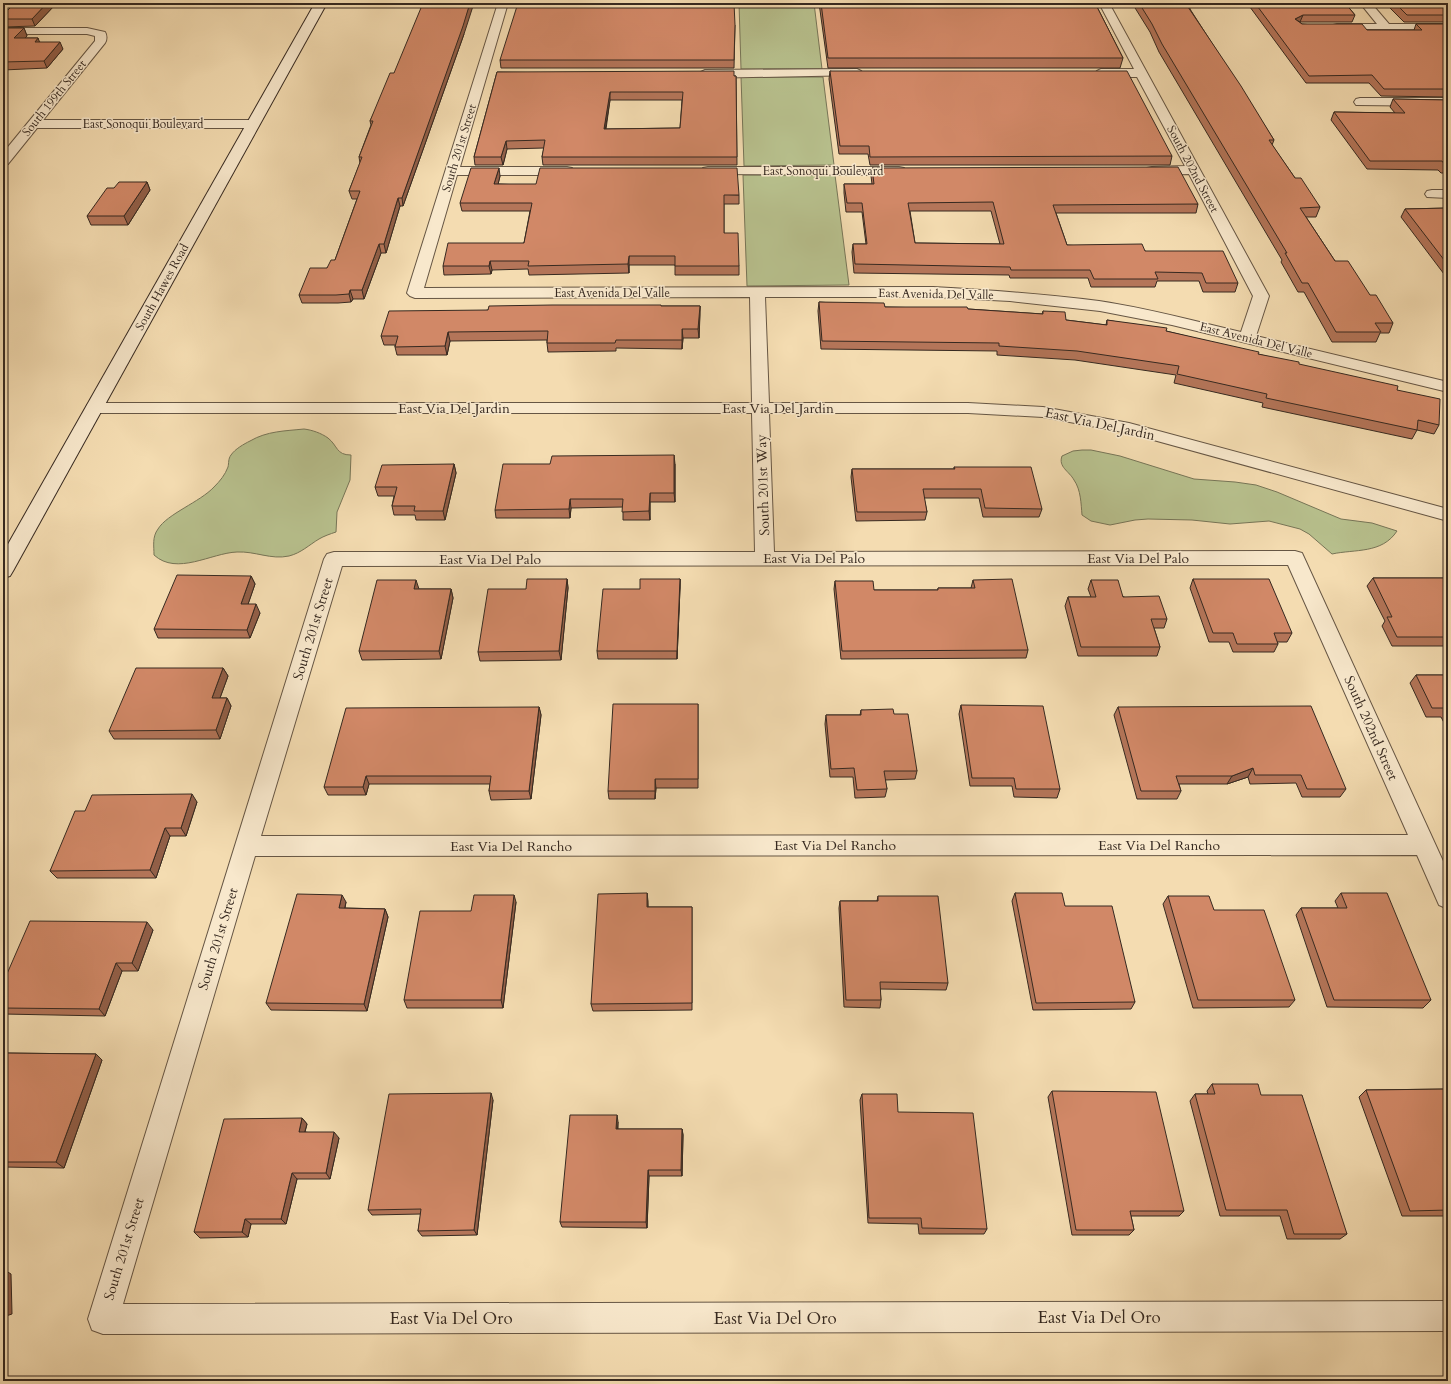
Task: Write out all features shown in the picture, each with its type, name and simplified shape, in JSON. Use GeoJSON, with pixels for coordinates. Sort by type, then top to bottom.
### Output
{"type":"FeatureCollection","features":[{"type":"Feature","properties":{"kind":"main road","name":"South Hawes Road"},"geometry":{"type":"LineString","coordinates":[[3,571],[321,3]]}},
{"type":"Feature","properties":{"kind":"street","name":"South 201st Street"},"geometry":{"type":"LineString","coordinates":[[414,293],[504,3]]}},
{"type":"Feature","properties":{"kind":"street","name":"South 202nd Street"},"geometry":{"type":"LineString","coordinates":[[1104,3],[1261,296],[1247,338]]}},
{"type":"Feature","properties":{"kind":"street"},"geometry":{"type":"LineString","coordinates":[[1365,3],[1386,28]]}},
{"type":"Feature","properties":{"kind":"street"},"geometry":{"type":"LineString","coordinates":[[1324,28],[1448,28]]}},
{"type":"Feature","properties":{"kind":"street","name":"South 199th Street"},"geometry":{"type":"LineString","coordinates":[[3,31],[87,31],[101,34],[101,40],[3,161]]}},
{"type":"Feature","properties":{"kind":"street"},"geometry":{"type":"LineString","coordinates":[[693,74],[866,73]]}},
{"type":"Feature","properties":{"kind":"street"},"geometry":{"type":"LineString","coordinates":[[1087,73],[1142,73]]}},
{"type":"Feature","properties":{"kind":"street"},"geometry":{"type":"LineString","coordinates":[[482,74],[497,74]]}},
{"type":"Feature","properties":{"kind":"street"},"geometry":{"type":"LineString","coordinates":[[1360,102],[1448,102]]}},
{"type":"Feature","properties":{"kind":"street","name":"East Sonoqui Boulevard"},"geometry":{"type":"LineString","coordinates":[[33,124],[252,124]]}},
{"type":"Feature","properties":{"kind":"street"},"geometry":{"type":"LineString","coordinates":[[1138,170],[1194,170]]}},
{"type":"Feature","properties":{"kind":"street"},"geometry":{"type":"LineString","coordinates":[[452,171],[580,171]]}},
{"type":"Feature","properties":{"kind":"street","name":"East Sonoqui Boulevard"},"geometry":{"type":"LineString","coordinates":[[691,171],[915,171]]}},
{"type":"Feature","properties":{"kind":"street"},"geometry":{"type":"LineString","coordinates":[[1432,194],[1448,194]]}},
{"type":"Feature","properties":{"kind":"street","name":"South 201st Way"},"geometry":{"type":"LineString","coordinates":[[757,292],[765,558]]}},
{"type":"Feature","properties":{"kind":"street","name":"East Avenida Del Valle"},"geometry":{"type":"LineString","coordinates":[[414,293],[933,292],[1010,296],[1100,306],[1172,320],[1448,387]]}},
{"type":"Feature","properties":{"kind":"street","name":"East Via Del Jardin"},"geometry":{"type":"LineString","coordinates":[[94,408],[968,408],[1043,412],[1129,428],[1448,514]]}},
{"type":"Feature","properties":{"kind":"street","name":"South 202nd Street"},"geometry":{"type":"LineString","coordinates":[[1295,558],[1448,898]]}},
{"type":"Feature","properties":{"kind":"street","name":"East Via Del Palo"},"geometry":{"type":"LineString","coordinates":[[334,559],[1295,558]]}},
{"type":"Feature","properties":{"kind":"street","name":"South 201st Street"},"geometry":{"type":"LineString","coordinates":[[103,1319],[334,559]]}},
{"type":"Feature","properties":{"kind":"street","name":"East Via Del Rancho"},"geometry":{"type":"LineString","coordinates":[[246,846],[1424,845]]}},
{"type":"Feature","properties":{"kind":"street","name":"East Via Del Oro"},"geometry":{"type":"LineString","coordinates":[[103,1319],[1448,1316]]}},
{"type":"Feature","properties":{"kind":"green space"},"geometry":{"type":"Polygon","coordinates":[[[739,3],[814,3],[822,69],[741,69],[739,3]]]}},
{"type":"Feature","properties":{"kind":"green space"},"geometry":{"type":"Polygon","coordinates":[[[741,77],[823,77],[834,165],[744,166],[741,77]]]}},
{"type":"Feature","properties":{"kind":"green space"},"geometry":{"type":"Polygon","coordinates":[[[743,175],[835,175],[849,285],[747,286],[743,175]]]}},
{"type":"Feature","properties":{"kind":"green space"},"geometry":{"type":"Polygon","coordinates":[[[304,429],[313,431],[328,438],[340,452],[346,455],[351,455],[350,480],[337,512],[336,532],[321,538],[297,553],[282,557],[237,552],[227,553],[184,564],[173,564],[163,561],[154,555],[154,538],[158,529],[169,518],[201,498],[214,487],[225,473],[228,467],[229,458],[235,451],[263,435],[304,429]]]}},
{"type":"Feature","properties":{"kind":"green space"},"geometry":{"type":"Polygon","coordinates":[[[1091,450],[1120,456],[1194,479],[1256,485],[1277,492],[1341,519],[1372,523],[1397,531],[1384,544],[1376,547],[1332,554],[1309,534],[1300,529],[1269,521],[1230,524],[1192,520],[1148,519],[1110,525],[1091,521],[1082,515],[1078,488],[1072,477],[1061,463],[1062,456],[1073,451],[1091,450]]]}},
{"type":"Feature","properties":{"kind":"building"},"geometry":{"type":"Polygon","coordinates":[[[15,3],[47,3],[32,19],[3,19],[3,15],[15,3]]]}},
{"type":"Feature","properties":{"kind":"building"},"geometry":{"type":"Polygon","coordinates":[[[423,3],[470,3],[402,198],[398,198],[384,244],[379,244],[362,290],[350,290],[349,294],[299,295],[310,268],[327,268],[331,260],[335,260],[360,191],[349,191],[362,157],[359,157],[373,121],[370,121],[390,73],[394,73],[423,3]]]}},
{"type":"Feature","properties":{"kind":"building"},"geometry":{"type":"Polygon","coordinates":[[[518,3],[734,3],[734,60],[500,60],[518,3]]]}},
{"type":"Feature","properties":{"kind":"building"},"geometry":{"type":"Polygon","coordinates":[[[821,3],[1095,3],[1123,58],[828,58],[821,3]]]}},
{"type":"Feature","properties":{"kind":"building"},"geometry":{"type":"Polygon","coordinates":[[[1139,3],[1188,3],[1190,7],[1188,7],[1241,86],[1274,140],[1269,140],[1295,178],[1301,178],[1320,207],[1300,208],[1335,261],[1348,261],[1370,295],[1376,295],[1393,323],[1375,323],[1381,332],[1336,332],[1308,283],[1302,283],[1285,253],[1287,253],[1139,3]]]}},
{"type":"Feature","properties":{"kind":"building"},"geometry":{"type":"Polygon","coordinates":[[[1255,3],[1345,3],[1355,15],[1303,15],[1295,19],[1302,24],[1362,24],[1367,30],[1422,30],[1416,24],[1448,24],[1448,89],[1384,89],[1372,75],[1309,76],[1255,3]]]}},
{"type":"Feature","properties":{"kind":"building"},"geometry":{"type":"Polygon","coordinates":[[[1395,3],[1448,3],[1448,15],[1407,15],[1395,3]]]}},
{"type":"Feature","properties":{"kind":"building"},"geometry":{"type":"Polygon","coordinates":[[[3,28],[24,28],[14,38],[38,38],[35,42],[60,42],[44,61],[3,62],[3,28]]]}},
{"type":"Feature","properties":{"kind":"building"},"geometry":{"type":"Polygon","coordinates":[[[734,71],[734,76],[736,76],[737,157],[542,157],[545,140],[506,141],[501,157],[474,157],[497,72],[734,71]],[[610,92],[604,129],[680,128],[683,92],[610,92]]]}},
{"type":"Feature","properties":{"kind":"building"},"geometry":{"type":"Polygon","coordinates":[[[830,71],[1127,71],[1172,156],[870,157],[869,146],[840,146],[830,71]]]}},
{"type":"Feature","properties":{"kind":"building"},"geometry":{"type":"Polygon","coordinates":[[[1393,99],[1448,100],[1448,165],[1445,165],[1442,161],[1370,161],[1334,112],[1405,113],[1393,99]]]}},
{"type":"Feature","properties":{"kind":"building"},"geometry":{"type":"Polygon","coordinates":[[[1178,167],[1198,204],[1053,205],[1067,245],[1142,244],[1145,251],[1223,251],[1238,283],[1206,283],[1202,273],[1155,272],[1158,279],[1094,279],[1090,270],[1011,270],[1010,267],[855,264],[853,244],[867,244],[862,203],[847,203],[844,184],[874,184],[872,168],[1178,167]],[[993,202],[908,203],[915,243],[1004,244],[993,202]]]}},
{"type":"Feature","properties":{"kind":"building"},"geometry":{"type":"Polygon","coordinates":[[[471,168],[499,168],[494,184],[536,184],[540,168],[737,168],[739,195],[724,195],[724,233],[738,233],[739,266],[675,266],[675,256],[629,256],[628,264],[528,266],[529,261],[490,261],[489,266],[443,266],[448,243],[524,243],[532,203],[460,203],[471,168]]]}},
{"type":"Feature","properties":{"kind":"building"},"geometry":{"type":"Polygon","coordinates":[[[119,182],[147,182],[124,216],[87,216],[107,188],[114,188],[119,182]]]}},
{"type":"Feature","properties":{"kind":"building"},"geometry":{"type":"Polygon","coordinates":[[[1448,208],[1448,265],[1405,209],[1448,208]]]}},
{"type":"Feature","properties":{"kind":"building"},"geometry":{"type":"Polygon","coordinates":[[[819,302],[884,303],[885,307],[967,307],[968,309],[1043,314],[1043,311],[1065,312],[1066,320],[1107,325],[1107,320],[1167,328],[1166,331],[1259,352],[1258,354],[1299,362],[1299,364],[1398,386],[1397,390],[1440,399],[1439,425],[1418,420],[1417,430],[1266,398],[1267,394],[1177,374],[1179,366],[1077,351],[999,346],[999,343],[822,341],[819,302]]]}},
{"type":"Feature","properties":{"kind":"building"},"geometry":{"type":"Polygon","coordinates":[[[489,306],[700,306],[698,329],[682,329],[682,340],[616,340],[615,343],[547,343],[548,331],[448,332],[445,346],[395,347],[398,336],[381,336],[389,311],[488,310],[489,306]]]}},
{"type":"Feature","properties":{"kind":"building"},"geometry":{"type":"Polygon","coordinates":[[[674,455],[674,493],[650,493],[649,511],[622,512],[623,499],[570,499],[569,509],[495,510],[503,464],[550,464],[552,456],[674,455]]]}},
{"type":"Feature","properties":{"kind":"building"},"geometry":{"type":"Polygon","coordinates":[[[454,464],[443,511],[414,511],[415,506],[392,506],[397,487],[375,487],[382,465],[454,464]]]}},
{"type":"Feature","properties":{"kind":"building"},"geometry":{"type":"Polygon","coordinates":[[[954,467],[1031,467],[1042,509],[985,508],[981,489],[923,489],[927,512],[857,512],[852,469],[955,469],[954,467]]]}},
{"type":"Feature","properties":{"kind":"building"},"geometry":{"type":"Polygon","coordinates":[[[177,575],[251,576],[241,604],[256,604],[247,630],[154,629],[177,575]]]}},
{"type":"Feature","properties":{"kind":"building"},"geometry":{"type":"Polygon","coordinates":[[[1373,578],[1448,578],[1448,637],[1397,637],[1387,617],[1392,617],[1373,578]]]}},
{"type":"Feature","properties":{"kind":"building"},"geometry":{"type":"Polygon","coordinates":[[[527,579],[567,579],[559,651],[478,652],[488,589],[526,589],[527,579]]]}},
{"type":"Feature","properties":{"kind":"building"},"geometry":{"type":"Polygon","coordinates":[[[640,579],[680,579],[677,651],[597,651],[603,589],[640,589],[640,579]]]}},
{"type":"Feature","properties":{"kind":"building"},"geometry":{"type":"Polygon","coordinates":[[[1012,579],[1028,650],[842,651],[835,581],[873,581],[874,590],[938,590],[938,588],[975,588],[973,580],[1012,579]]]}},
{"type":"Feature","properties":{"kind":"building"},"geometry":{"type":"Polygon","coordinates":[[[1193,579],[1269,579],[1292,633],[1274,633],[1278,644],[1237,644],[1233,633],[1213,633],[1193,579]]]}},
{"type":"Feature","properties":{"kind":"building"},"geometry":{"type":"Polygon","coordinates":[[[377,580],[416,580],[414,589],[451,589],[439,651],[359,651],[377,580]]]}},
{"type":"Feature","properties":{"kind":"building"},"geometry":{"type":"Polygon","coordinates":[[[1091,580],[1118,580],[1123,597],[1159,596],[1167,619],[1151,619],[1160,647],[1081,647],[1068,597],[1096,597],[1091,580]]]}},
{"type":"Feature","properties":{"kind":"building"},"geometry":{"type":"Polygon","coordinates":[[[136,668],[223,668],[212,698],[227,698],[216,730],[109,731],[136,668]]]}},
{"type":"Feature","properties":{"kind":"building"},"geometry":{"type":"Polygon","coordinates":[[[1416,675],[1448,675],[1448,708],[1432,708],[1416,675]]]}},
{"type":"Feature","properties":{"kind":"building"},"geometry":{"type":"Polygon","coordinates":[[[613,704],[698,704],[698,779],[655,779],[655,791],[608,791],[613,704]]]}},
{"type":"Feature","properties":{"kind":"building"},"geometry":{"type":"Polygon","coordinates":[[[961,705],[1043,706],[1060,789],[1016,789],[1014,778],[972,778],[961,705]]]}},
{"type":"Feature","properties":{"kind":"building"},"geometry":{"type":"Polygon","coordinates":[[[1311,706],[1346,789],[1307,789],[1301,775],[1255,775],[1253,768],[1232,776],[1176,776],[1181,791],[1141,791],[1118,707],[1311,706]]]}},
{"type":"Feature","properties":{"kind":"building"},"geometry":{"type":"Polygon","coordinates":[[[539,707],[529,791],[489,791],[491,776],[366,776],[363,787],[324,787],[346,708],[539,707]]]}},
{"type":"Feature","properties":{"kind":"building"},"geometry":{"type":"Polygon","coordinates":[[[893,709],[894,714],[908,714],[917,771],[884,771],[887,789],[857,790],[854,768],[831,769],[826,715],[861,715],[861,710],[893,709]]]}},
{"type":"Feature","properties":{"kind":"building"},"geometry":{"type":"Polygon","coordinates":[[[192,794],[181,828],[165,828],[150,870],[50,871],[75,811],[85,811],[92,795],[192,794]]]}},
{"type":"Feature","properties":{"kind":"building"},"geometry":{"type":"Polygon","coordinates":[[[647,893],[647,907],[692,907],[692,1003],[591,1004],[598,894],[647,893]]]}},
{"type":"Feature","properties":{"kind":"building"},"geometry":{"type":"Polygon","coordinates":[[[1015,893],[1062,893],[1065,906],[1112,906],[1135,1002],[1036,1003],[1015,893]]]}},
{"type":"Feature","properties":{"kind":"building"},"geometry":{"type":"Polygon","coordinates":[[[1341,893],[1387,893],[1431,1000],[1334,1000],[1301,908],[1347,908],[1341,893]]]}},
{"type":"Feature","properties":{"kind":"building"},"geometry":{"type":"Polygon","coordinates":[[[297,894],[342,895],[339,908],[385,909],[364,1004],[266,1003],[297,894]]]}},
{"type":"Feature","properties":{"kind":"building"},"geometry":{"type":"Polygon","coordinates":[[[474,895],[514,895],[501,1000],[404,1000],[420,911],[471,911],[474,895]]]}},
{"type":"Feature","properties":{"kind":"building"},"geometry":{"type":"Polygon","coordinates":[[[878,896],[938,896],[948,983],[880,982],[881,1000],[846,1000],[840,901],[878,901],[878,896]]]}},
{"type":"Feature","properties":{"kind":"building"},"geometry":{"type":"Polygon","coordinates":[[[1168,896],[1209,896],[1214,910],[1264,910],[1295,1000],[1198,1000],[1168,896]]]}},
{"type":"Feature","properties":{"kind":"building"},"geometry":{"type":"Polygon","coordinates":[[[30,921],[147,922],[132,963],[116,963],[99,1009],[3,1008],[3,983],[30,921]]]}},
{"type":"Feature","properties":{"kind":"building"},"geometry":{"type":"Polygon","coordinates":[[[3,1053],[96,1054],[56,1162],[3,1162],[3,1053]]]}},
{"type":"Feature","properties":{"kind":"building"},"geometry":{"type":"Polygon","coordinates":[[[1212,1084],[1258,1084],[1261,1095],[1302,1095],[1347,1234],[1294,1234],[1287,1210],[1226,1210],[1195,1094],[1215,1094],[1212,1084]]]}},
{"type":"Feature","properties":{"kind":"building"},"geometry":{"type":"Polygon","coordinates":[[[1448,1089],[1448,1210],[1410,1211],[1366,1090],[1448,1089]]]}},
{"type":"Feature","properties":{"kind":"building"},"geometry":{"type":"Polygon","coordinates":[[[1052,1091],[1156,1092],[1184,1211],[1130,1211],[1134,1230],[1076,1230],[1052,1091]]]}},
{"type":"Feature","properties":{"kind":"building"},"geometry":{"type":"Polygon","coordinates":[[[491,1093],[474,1230],[418,1231],[421,1209],[368,1210],[389,1094],[491,1093]]]}},
{"type":"Feature","properties":{"kind":"building"},"geometry":{"type":"Polygon","coordinates":[[[862,1094],[897,1094],[898,1112],[973,1113],[987,1229],[922,1228],[921,1218],[869,1218],[862,1094]]]}},
{"type":"Feature","properties":{"kind":"building"},"geometry":{"type":"Polygon","coordinates":[[[570,1115],[617,1115],[616,1129],[682,1129],[681,1170],[648,1170],[646,1222],[560,1222],[570,1115]]]}},
{"type":"Feature","properties":{"kind":"building"},"geometry":{"type":"Polygon","coordinates":[[[302,1118],[299,1132],[334,1132],[326,1173],[292,1173],[281,1219],[245,1219],[242,1232],[194,1232],[224,1119],[302,1118]]]}}]}
